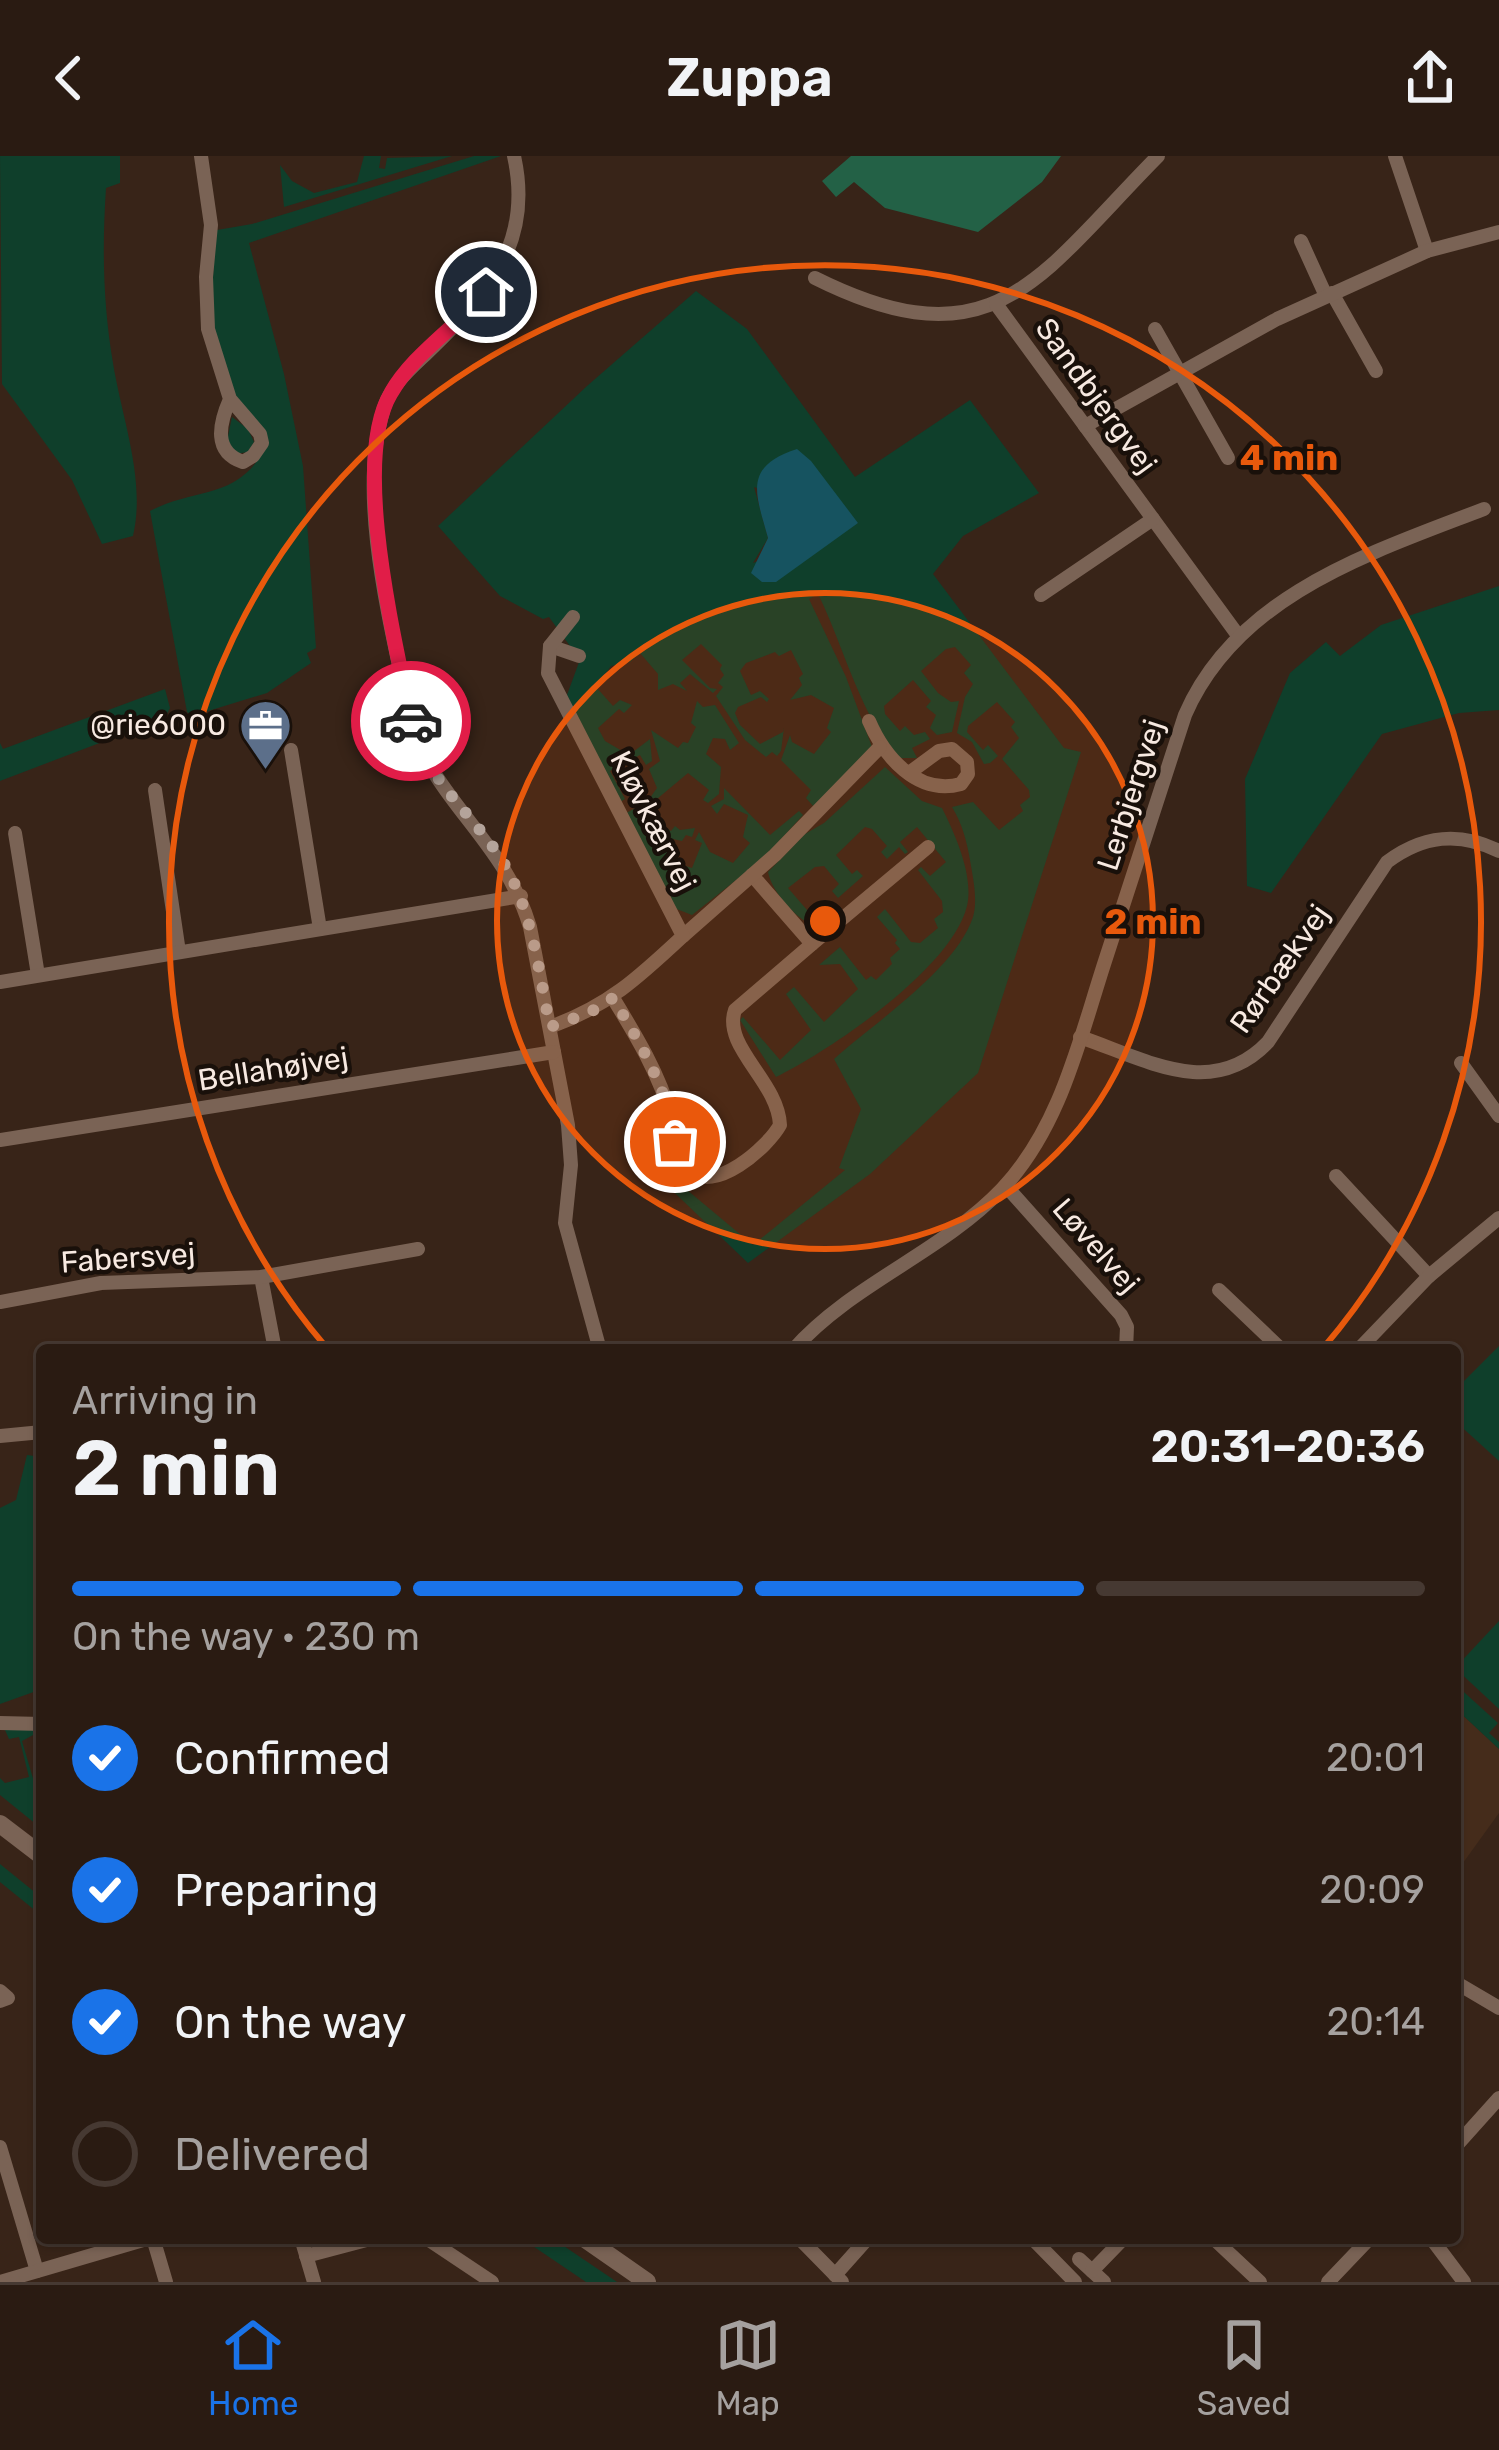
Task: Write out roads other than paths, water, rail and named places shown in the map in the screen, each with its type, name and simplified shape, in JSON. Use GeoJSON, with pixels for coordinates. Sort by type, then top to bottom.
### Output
{"type":"FeatureCollection","features":[{"type":"Feature","properties":{"kind":"street"},"geometry":{"type":"LineString","coordinates":[[201,156],[211,225],[205,310],[230,399]]}},
{"type":"Feature","properties":{"kind":"street"},"geometry":{"type":"LineString","coordinates":[[514,156],[516,220],[500,270],[469,313],[394,387],[381,416],[377,542],[417,742],[438,781],[504,863],[521,896],[570,1145],[566,1222],[597,1344]]}},
{"type":"Feature","properties":{"kind":"street","name":"Sandbjergvej"},"geometry":{"type":"LineString","coordinates":[[815,278],[878,307],[908,314],[952,314],[996,304],[1031,284],[1158,156]]}},
{"type":"Feature","properties":{"kind":"street"},"geometry":{"type":"LineString","coordinates":[[1395,156],[1427,251]]}},
{"type":"Feature","properties":{"kind":"street"},"geometry":{"type":"LineString","coordinates":[[1085,426],[1329,295],[1427,251],[1499,232]]}},
{"type":"Feature","properties":{"kind":"street"},"geometry":{"type":"LineString","coordinates":[[1301,241],[1376,371]]}},
{"type":"Feature","properties":{"kind":"street","name":"Sandbjergvej"},"geometry":{"type":"LineString","coordinates":[[996,304],[1237,634]]}},
{"type":"Feature","properties":{"kind":"street"},"geometry":{"type":"LineString","coordinates":[[1155,328],[1228,458]]}},
{"type":"Feature","properties":{"kind":"street","name":"Lerbjergvej"},"geometry":{"type":"LineString","coordinates":[[799,1344],[833,1313],[980,1211],[1006,1186],[1052,1116],[1185,715],[1198,684],[1237,634],[1356,559],[1484,509]]}},
{"type":"Feature","properties":{"kind":"street","name":"Sandbjergvej"},"geometry":{"type":"LineString","coordinates":[[1041,595],[1153,519]]}},
{"type":"Feature","properties":{"kind":"street"},"geometry":{"type":"LineString","coordinates":[[574,617],[550,646],[579,656]]}},
{"type":"Feature","properties":{"kind":"street","name":"Kløvkærvej"},"geometry":{"type":"LineString","coordinates":[[550,646],[548,673],[683,936],[613,998],[550,1027]]}},
{"type":"Feature","properties":{"kind":"street"},"geometry":{"type":"LineString","coordinates":[[869,721],[880,747],[909,773]]}},
{"type":"Feature","properties":{"kind":"street"},"geometry":{"type":"LineString","coordinates":[[683,936],[752,875],[880,747]]}},
{"type":"Feature","properties":{"kind":"street"},"geometry":{"type":"LineString","coordinates":[[291,751],[320,929]]}},
{"type":"Feature","properties":{"kind":"street"},"geometry":{"type":"LineString","coordinates":[[155,790],[179,952]]}},
{"type":"Feature","properties":{"kind":"street"},"geometry":{"type":"LineString","coordinates":[[15,833],[38,975]]}},
{"type":"Feature","properties":{"kind":"street","name":"Rørbækvej"},"geometry":{"type":"LineString","coordinates":[[1080,1037],[1192,1073],[1232,1069],[1268,1042],[1388,862],[1416,844],[1450,837],[1499,851]]}},
{"type":"Feature","properties":{"kind":"street"},"geometry":{"type":"LineString","coordinates":[[613,998],[662,1093],[688,1169],[704,1178],[713,1177],[758,1154],[780,1125],[768,1085],[734,1036],[730,1025],[735,1010],[928,847]]}},
{"type":"Feature","properties":{"kind":"street"},"geometry":{"type":"LineString","coordinates":[[752,875],[812,944]]}},
{"type":"Feature","properties":{"kind":"street"},"geometry":{"type":"LineString","coordinates":[[0,982],[521,896]]}},
{"type":"Feature","properties":{"kind":"street","name":"Bellahøjvej"},"geometry":{"type":"LineString","coordinates":[[0,1140],[554,1052]]}},
{"type":"Feature","properties":{"kind":"street"},"geometry":{"type":"LineString","coordinates":[[1461,1063],[1499,1116]]}},
{"type":"Feature","properties":{"kind":"street"},"geometry":{"type":"LineString","coordinates":[[1336,1176],[1430,1276]]}},
{"type":"Feature","properties":{"kind":"street","name":"Løvelvej"},"geometry":{"type":"LineString","coordinates":[[1006,1186],[1121,1315],[1127,1327],[1126,1344]]}},
{"type":"Feature","properties":{"kind":"street"},"geometry":{"type":"LineString","coordinates":[[1364,1344],[1470,1238],[1499,1218]]}},
{"type":"Feature","properties":{"kind":"street","name":"Fabersvej"},"geometry":{"type":"LineString","coordinates":[[0,1302],[101,1283],[261,1277],[418,1249]]}},
{"type":"Feature","properties":{"kind":"street"},"geometry":{"type":"LineString","coordinates":[[261,1277],[274,1344]]}},
{"type":"Feature","properties":{"kind":"street"},"geometry":{"type":"LineString","coordinates":[[1219,1290],[1276,1344]]}},
{"type":"Feature","properties":{"kind":"street"},"geometry":{"type":"LineString","coordinates":[[0,1436],[36,1433]]}},
{"type":"Feature","properties":{"kind":"street"},"geometry":{"type":"LineString","coordinates":[[0,1723],[36,1724]]}},
{"type":"Feature","properties":{"kind":"street"},"geometry":{"type":"LineString","coordinates":[[0,1824],[36,1851]]}},
{"type":"Feature","properties":{"kind":"street"},"geometry":{"type":"LineString","coordinates":[[1461,1986],[1499,2008]]}},
{"type":"Feature","properties":{"kind":"street"},"geometry":{"type":"LineString","coordinates":[[0,1991],[8,1998],[0,2001]]}},
{"type":"Feature","properties":{"kind":"street"},"geometry":{"type":"LineString","coordinates":[[1461,2140],[1499,2098]]}},
{"type":"Feature","properties":{"kind":"street"},"geometry":{"type":"LineString","coordinates":[[0,2147],[37,2271]]}},
{"type":"Feature","properties":{"kind":"street"},"geometry":{"type":"LineString","coordinates":[[0,2282],[131,2244]]}},
{"type":"Feature","properties":{"kind":"street"},"geometry":{"type":"LineString","coordinates":[[154,2244],[166,2282]]}},
{"type":"Feature","properties":{"kind":"street"},"geometry":{"type":"LineString","coordinates":[[303,2244],[314,2282]]}},
{"type":"Feature","properties":{"kind":"street"},"geometry":{"type":"LineString","coordinates":[[306,2256],[351,2244]]}},
{"type":"Feature","properties":{"kind":"street"},"geometry":{"type":"LineString","coordinates":[[435,2244],[491,2282]]}},
{"type":"Feature","properties":{"kind":"street"},"geometry":{"type":"LineString","coordinates":[[593,2244],[647,2282]]}},
{"type":"Feature","properties":{"kind":"street"},"geometry":{"type":"LineString","coordinates":[[805,2244],[839,2278],[864,2244]]}},
{"type":"Feature","properties":{"kind":"street"},"geometry":{"type":"LineString","coordinates":[[1038,2244],[1076,2282]]}},
{"type":"Feature","properties":{"kind":"street"},"geometry":{"type":"LineString","coordinates":[[1079,2258],[1098,2277],[1120,2244]]}},
{"type":"Feature","properties":{"kind":"street"},"geometry":{"type":"LineString","coordinates":[[1219,2244],[1260,2282]]}},
{"type":"Feature","properties":{"kind":"street"},"geometry":{"type":"LineString","coordinates":[[1328,2282],[1364,2244]]}},
{"type":"Feature","properties":{"kind":"street"},"geometry":{"type":"LineString","coordinates":[[1436,2244],[1465,2282]]}},
{"type":"Feature","properties":{"kind":"street"},"geometry":{"type":"LineString","coordinates":[[1234,2282],[1246,2269]]}},
{"type":"Feature","properties":{"kind":"water"},"geometry":{"type":"Polygon","coordinates":[[[797,449],[858,523],[776,582],[762,582],[751,573],[768,538],[757,484],[768,464],[797,449]]]}},
{"type":"Feature","properties":{"kind":"place","name":"@rie6000"},"geometry":{"type":"Point","coordinates":[265,771]}}]}
